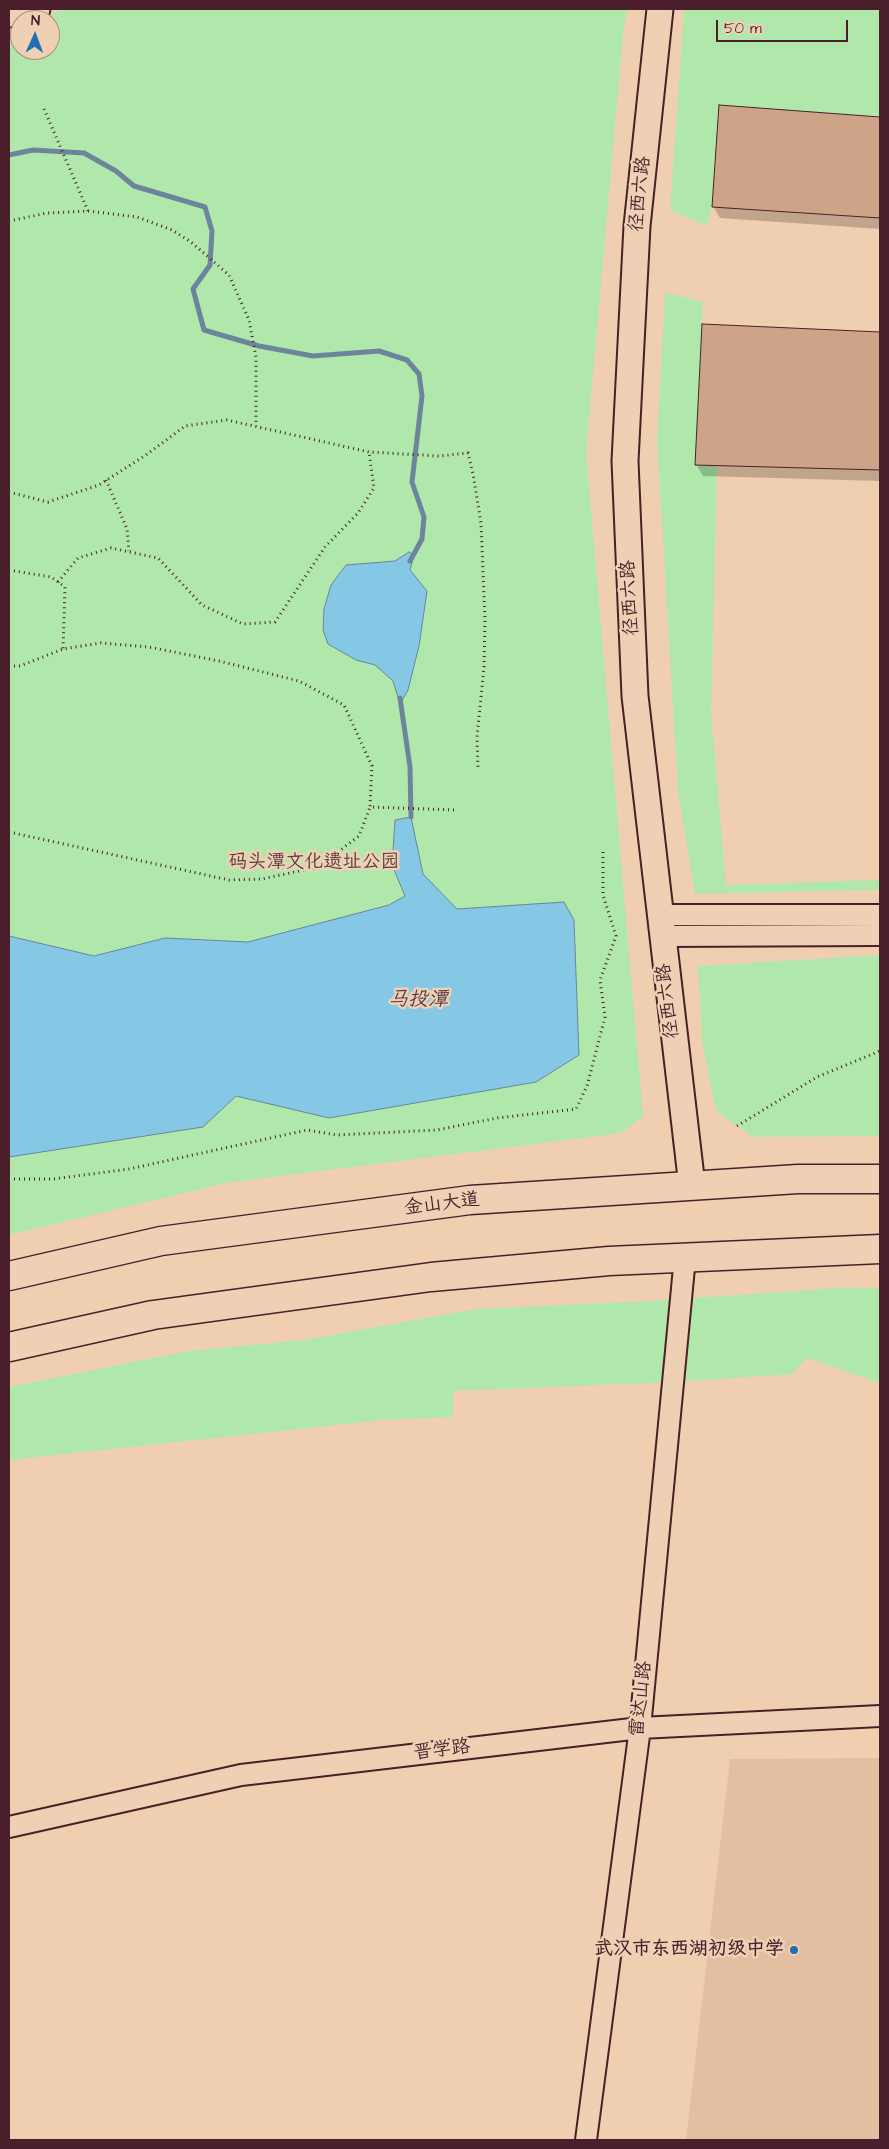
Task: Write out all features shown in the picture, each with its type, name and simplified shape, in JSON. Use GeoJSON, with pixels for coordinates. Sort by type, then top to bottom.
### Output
{"type":"FeatureCollection","features":[{"type":"Feature","properties":{"kind":"main road","name":"金山大道"},"geometry":{"type":"LineString","coordinates":[[9,1276],[161,1241],[470,1200],[798,1179],[880,1179]]}},
{"type":"Feature","properties":{"kind":"main road"},"geometry":{"type":"LineString","coordinates":[[9,1347],[153,1315],[431,1276],[599,1262],[880,1249]]}},
{"type":"Feature","properties":{"kind":"street"},"geometry":{"type":"LineString","coordinates":[[9,14],[37,9]]}},
{"type":"Feature","properties":{"kind":"street","name":"径西六路"},"geometry":{"type":"LineString","coordinates":[[660,9],[637,226],[625,461],[635,696],[692,1186]]}},
{"type":"Feature","properties":{"kind":"street"},"geometry":{"type":"LineString","coordinates":[[661,925],[880,915]]}},
{"type":"Feature","properties":{"kind":"street"},"geometry":{"type":"LineString","coordinates":[[661,925],[880,935]]}},
{"type":"Feature","properties":{"kind":"street","name":"雷达山路"},"geometry":{"type":"LineString","coordinates":[[586,2140],[640,1728],[685,1257]]}},
{"type":"Feature","properties":{"kind":"street","name":"晋学路"},"geometry":{"type":"LineString","coordinates":[[9,1827],[240,1775],[640,1728],[880,1716]]}},
{"type":"Feature","properties":{"kind":"path"},"geometry":{"type":"LineString","coordinates":[[44,109],[88,211]]}},
{"type":"Feature","properties":{"kind":"path"},"geometry":{"type":"LineString","coordinates":[[9,221],[47,213],[88,211],[137,217],[172,230],[200,250],[229,275],[249,320],[256,357],[256,426]]}},
{"type":"Feature","properties":{"kind":"path"},"geometry":{"type":"LineString","coordinates":[[9,492],[48,502],[99,485],[184,426],[227,420],[369,452],[427,455],[468,453],[481,523],[485,620],[484,667],[477,737],[478,769]]}},
{"type":"Feature","properties":{"kind":"path"},"geometry":{"type":"LineString","coordinates":[[58,582],[78,558],[111,548],[129,551],[158,558],[202,605],[243,624],[276,622],[325,547],[358,513],[374,488],[369,452]]}},
{"type":"Feature","properties":{"kind":"path"},"geometry":{"type":"LineString","coordinates":[[106,480],[127,529],[129,551]]}},
{"type":"Feature","properties":{"kind":"path"},"geometry":{"type":"LineString","coordinates":[[9,570],[51,577],[65,587],[63,649]]}},
{"type":"Feature","properties":{"kind":"path"},"geometry":{"type":"LineString","coordinates":[[9,666],[20,666],[63,649],[101,643],[149,647],[219,661],[299,681],[344,705],[372,766],[370,807],[359,836],[318,867],[262,880],[221,879],[9,832]]}},
{"type":"Feature","properties":{"kind":"path"},"geometry":{"type":"LineString","coordinates":[[370,807],[456,810]]}},
{"type":"Feature","properties":{"kind":"path"},"geometry":{"type":"LineString","coordinates":[[9,1179],[53,1179],[130,1169],[307,1130],[337,1135],[437,1130],[497,1118],[576,1109],[587,1086],[605,1017],[600,980],[616,936],[603,895],[603,850]]}},
{"type":"Feature","properties":{"kind":"path"},"geometry":{"type":"LineString","coordinates":[[737,1126],[817,1078],[880,1051]]}},
{"type":"Feature","properties":{"kind":"shaded area","name":"武汉市东西湖初级中学"},"geometry":{"type":"Polygon","coordinates":[[[880,1758],[880,2140],[686,2140],[730,1759],[880,1758]]]}},
{"type":"Feature","properties":{"kind":"green space","name":"码头潭文化遗址公园"},"geometry":{"type":"Polygon","coordinates":[[[71,9],[628,9],[624,24],[586,452],[643,1116],[621,1133],[226,1183],[9,1235],[9,22],[10,60],[60,60],[60,11],[71,9]]]}},
{"type":"Feature","properties":{"kind":"green space"},"geometry":{"type":"Polygon","coordinates":[[[684,9],[880,9],[880,117],[719,105],[712,207],[707,226],[670,210],[684,9]]]}},
{"type":"Feature","properties":{"kind":"green space"},"geometry":{"type":"Polygon","coordinates":[[[665,292],[703,302],[695,464],[717,465],[711,713],[726,885],[880,880],[880,890],[695,894],[678,791],[657,440],[665,292]]]}},
{"type":"Feature","properties":{"kind":"green space"},"geometry":{"type":"Polygon","coordinates":[[[880,955],[880,1136],[753,1137],[716,1111],[702,1042],[698,966],[880,955]]]}},
{"type":"Feature","properties":{"kind":"green space"},"geometry":{"type":"Polygon","coordinates":[[[839,1288],[880,1288],[880,1383],[807,1358],[792,1374],[676,1382],[453,1391],[453,1417],[383,1420],[9,1460],[9,1387],[188,1351],[305,1340],[475,1309],[650,1301],[839,1288]]]}},
{"type":"Feature","properties":{"kind":"water"},"geometry":{"type":"Polygon","coordinates":[[[409,552],[414,555],[410,570],[427,591],[419,646],[408,690],[400,704],[393,681],[375,665],[356,660],[328,644],[323,630],[324,609],[331,585],[346,565],[395,561],[409,552]]]}},
{"type":"Feature","properties":{"kind":"water","name":"马投潭"},"geometry":{"type":"Polygon","coordinates":[[[411,817],[423,874],[457,909],[564,902],[574,920],[579,1055],[536,1082],[329,1118],[236,1096],[203,1127],[9,1157],[9,936],[94,956],[165,938],[248,942],[389,905],[405,896],[392,865],[395,820],[411,817]]]}},
{"type":"Feature","properties":{"kind":"building"},"geometry":{"type":"Polygon","coordinates":[[[719,105],[880,117],[880,218],[712,207],[719,105]]]}},
{"type":"Feature","properties":{"kind":"building"},"geometry":{"type":"Polygon","coordinates":[[[702,324],[880,332],[880,470],[695,465],[702,324]]]}},
{"type":"Feature","properties":{"kind":"waterway"},"geometry":{"type":"LineString","coordinates":[[9,155],[33,150],[84,153],[116,171],[134,186],[205,207],[212,231],[210,265],[193,289],[204,330],[259,346],[313,356],[379,351],[407,360],[419,374],[422,396],[412,482],[424,517],[422,539],[410,561]]}},
{"type":"Feature","properties":{"kind":"waterway"},"geometry":{"type":"LineString","coordinates":[[400,698],[410,767],[411,817]]}},
{"type":"Feature","properties":{"kind":"place","name":"武汉市东西湖初级中学"},"geometry":{"type":"Point","coordinates":[794,1950]}}]}
